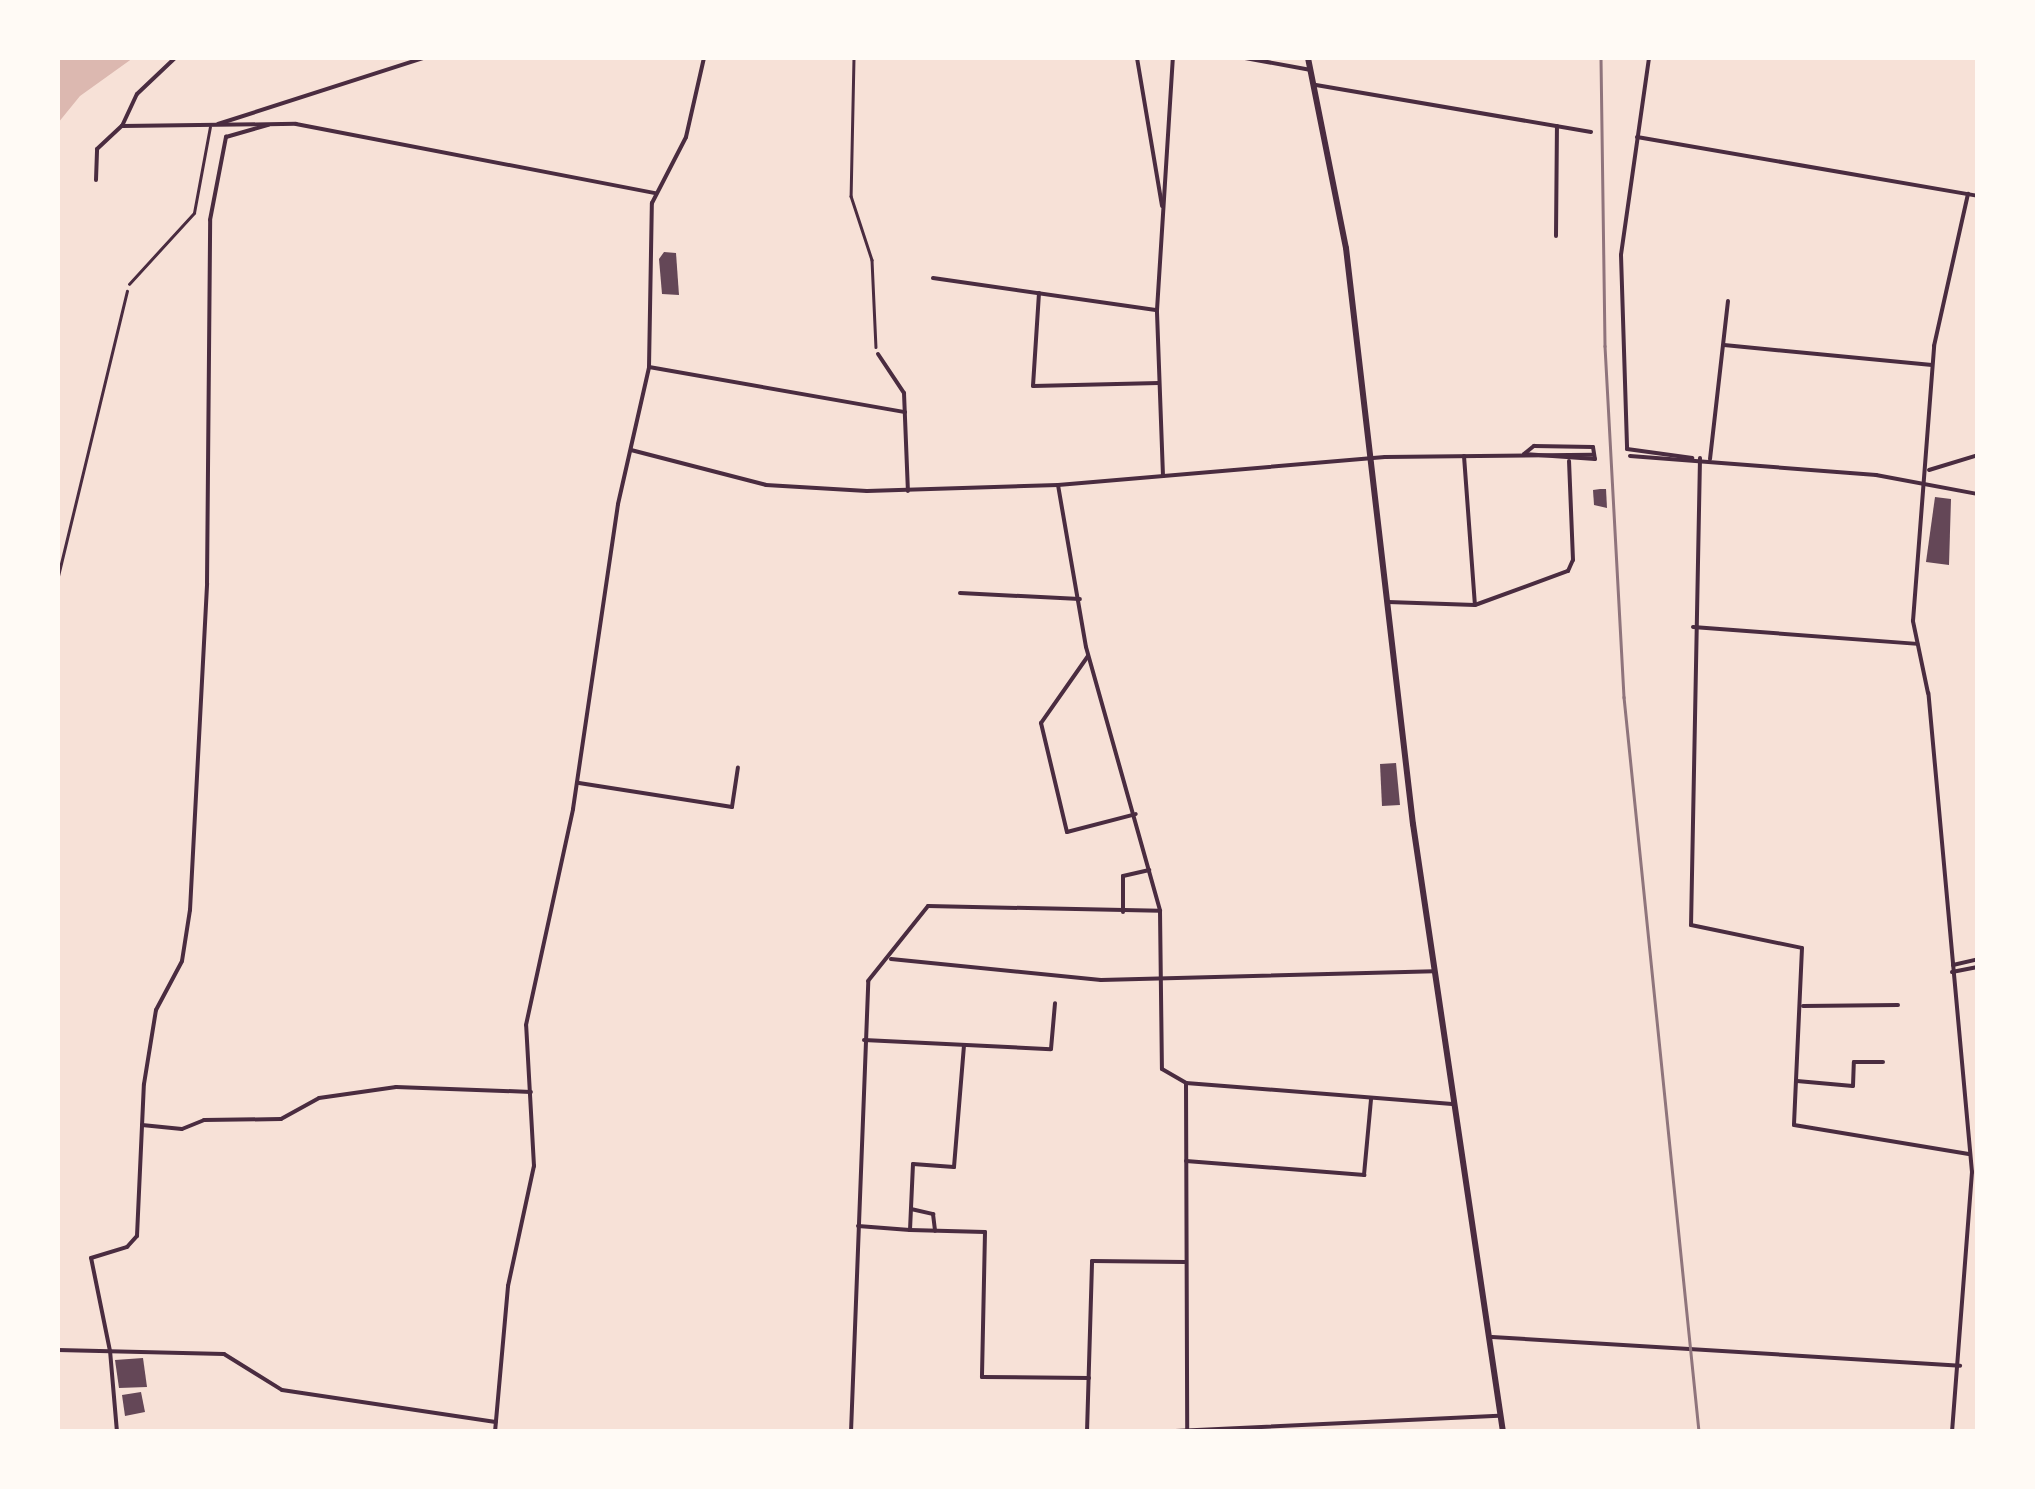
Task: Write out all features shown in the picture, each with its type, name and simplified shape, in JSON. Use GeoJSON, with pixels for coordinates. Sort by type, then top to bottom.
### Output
{"type":"FeatureCollection","features":[{"type":"Feature","properties":{"kind":"main road"},"geometry":{"type":"LineString","coordinates":[[1308,58],[1346,248],[1434,971],[1492,1338],[1503,1432]]}},
{"type":"Feature","properties":{"kind":"street"},"geometry":{"type":"LineString","coordinates":[[96,180],[98,149],[122,126],[137,94],[175,58]]}},
{"type":"Feature","properties":{"kind":"street"},"geometry":{"type":"LineString","coordinates":[[218,124],[424,58]]}},
{"type":"Feature","properties":{"kind":"street"},"geometry":{"type":"LineString","coordinates":[[495,1432],[508,1286],[534,1166],[526,1025],[577,782],[631,450],[649,367],[656,192],[686,137],[704,58]]}},
{"type":"Feature","properties":{"kind":"street"},"geometry":{"type":"LineString","coordinates":[[1137,58],[1163,208]]}},
{"type":"Feature","properties":{"kind":"street"},"geometry":{"type":"LineString","coordinates":[[1163,476],[1157,310],[1173,58]]}},
{"type":"Feature","properties":{"kind":"street"},"geometry":{"type":"LineString","coordinates":[[1245,58],[1312,70]]}},
{"type":"Feature","properties":{"kind":"street"},"geometry":{"type":"LineString","coordinates":[[1649,58],[1621,255],[1629,453],[1929,482],[1978,494]]}},
{"type":"Feature","properties":{"kind":"street"},"geometry":{"type":"LineString","coordinates":[[1316,85],[1591,132]]}},
{"type":"Feature","properties":{"kind":"street"},"geometry":{"type":"LineString","coordinates":[[122,126],[296,124],[656,192]]}},
{"type":"Feature","properties":{"kind":"street"},"geometry":{"type":"LineString","coordinates":[[117,1432],[110,1352],[91,1258],[127,1246],[137,1236],[142,1125],[156,1010],[184,956],[190,910],[208,584],[210,220],[226,137],[268,125]]}},
{"type":"Feature","properties":{"kind":"street"},"geometry":{"type":"LineString","coordinates":[[1556,236],[1558,126]]}},
{"type":"Feature","properties":{"kind":"street"},"geometry":{"type":"LineString","coordinates":[[1637,137],[1978,196]]}},
{"type":"Feature","properties":{"kind":"street"},"geometry":{"type":"LineString","coordinates":[[1952,1432],[1972,1196],[1919,644],[1913,621],[1930,470],[1932,365],[1968,194]]}},
{"type":"Feature","properties":{"kind":"street"},"geometry":{"type":"LineString","coordinates":[[934,278],[1157,310]]}},
{"type":"Feature","properties":{"kind":"street"},"geometry":{"type":"LineString","coordinates":[[1038,292],[1033,386],[1159,383]]}},
{"type":"Feature","properties":{"kind":"street"},"geometry":{"type":"LineString","coordinates":[[1710,459],[1728,301]]}},
{"type":"Feature","properties":{"kind":"street"},"geometry":{"type":"LineString","coordinates":[[1724,344],[1932,365]]}},
{"type":"Feature","properties":{"kind":"street"},"geometry":{"type":"LineString","coordinates":[[878,354],[902,389],[908,491]]}},
{"type":"Feature","properties":{"kind":"street"},"geometry":{"type":"LineString","coordinates":[[649,367],[904,412]]}},
{"type":"Feature","properties":{"kind":"street"},"geometry":{"type":"LineString","coordinates":[[1534,446],[1595,449],[1592,462],[1524,454],[1534,446]]}},
{"type":"Feature","properties":{"kind":"street"},"geometry":{"type":"LineString","coordinates":[[631,450],[779,487],[908,491],[1058,485],[1372,459],[1592,455]]}},
{"type":"Feature","properties":{"kind":"street"},"geometry":{"type":"LineString","coordinates":[[1464,456],[1475,605]]}},
{"type":"Feature","properties":{"kind":"street"},"geometry":{"type":"LineString","coordinates":[[1930,470],[1978,456]]}},
{"type":"Feature","properties":{"kind":"street"},"geometry":{"type":"LineString","coordinates":[[1700,458],[1693,626],[1691,925],[1798,944],[1802,1006],[1794,1124],[1969,1154]]}},
{"type":"Feature","properties":{"kind":"street"},"geometry":{"type":"LineString","coordinates":[[1388,602],[1475,605],[1568,571],[1568,460]]}},
{"type":"Feature","properties":{"kind":"street"},"geometry":{"type":"LineString","coordinates":[[1058,485],[1088,656],[1136,814],[1160,911],[1162,1071],[1186,1083],[1452,1104]]}},
{"type":"Feature","properties":{"kind":"street"},"geometry":{"type":"LineString","coordinates":[[960,593],[1081,599]]}},
{"type":"Feature","properties":{"kind":"street"},"geometry":{"type":"LineString","coordinates":[[1693,626],[1919,644]]}},
{"type":"Feature","properties":{"kind":"street"},"geometry":{"type":"LineString","coordinates":[[1088,656],[1041,723],[1067,832],[1136,814]]}},
{"type":"Feature","properties":{"kind":"street"},"geometry":{"type":"LineString","coordinates":[[577,782],[732,807],[738,768]]}},
{"type":"Feature","properties":{"kind":"street"},"geometry":{"type":"LineString","coordinates":[[1123,912],[1123,876],[1150,870]]}},
{"type":"Feature","properties":{"kind":"street"},"geometry":{"type":"LineString","coordinates":[[851,1432],[866,986],[891,959],[928,906],[1160,911]]}},
{"type":"Feature","properties":{"kind":"street"},"geometry":{"type":"LineString","coordinates":[[891,959],[1101,980],[1434,971]]}},
{"type":"Feature","properties":{"kind":"street"},"geometry":{"type":"LineString","coordinates":[[1952,968],[1978,960]]}},
{"type":"Feature","properties":{"kind":"street"},"geometry":{"type":"LineString","coordinates":[[1952,968],[1978,967]]}},
{"type":"Feature","properties":{"kind":"street"},"geometry":{"type":"LineString","coordinates":[[864,1040],[1051,1050],[1055,1003]]}},
{"type":"Feature","properties":{"kind":"street"},"geometry":{"type":"LineString","coordinates":[[1802,1006],[1898,1005]]}},
{"type":"Feature","properties":{"kind":"street"},"geometry":{"type":"LineString","coordinates":[[910,1230],[913,1164],[954,1166],[964,1046]]}},
{"type":"Feature","properties":{"kind":"street"},"geometry":{"type":"LineString","coordinates":[[1797,1081],[1853,1086],[1854,1062],[1883,1062]]}},
{"type":"Feature","properties":{"kind":"street"},"geometry":{"type":"LineString","coordinates":[[1186,1083],[1186,1430]]}},
{"type":"Feature","properties":{"kind":"street"},"geometry":{"type":"LineString","coordinates":[[142,1125],[182,1129],[204,1120],[281,1119],[319,1098],[396,1087],[531,1092]]}},
{"type":"Feature","properties":{"kind":"street"},"geometry":{"type":"LineString","coordinates":[[1186,1161],[1364,1175],[1371,1097]]}},
{"type":"Feature","properties":{"kind":"street"},"geometry":{"type":"LineString","coordinates":[[911,1209],[933,1214],[935,1231]]}},
{"type":"Feature","properties":{"kind":"street"},"geometry":{"type":"LineString","coordinates":[[858,1226],[985,1232],[982,1377],[1088,1378]]}},
{"type":"Feature","properties":{"kind":"street"},"geometry":{"type":"LineString","coordinates":[[1087,1432],[1092,1261],[1185,1262]]}},
{"type":"Feature","properties":{"kind":"street"},"geometry":{"type":"LineString","coordinates":[[1492,1338],[1850,1364],[1960,1366]]}},
{"type":"Feature","properties":{"kind":"street"},"geometry":{"type":"LineString","coordinates":[[58,1350],[224,1354],[282,1390],[496,1422]]}},
{"type":"Feature","properties":{"kind":"street"},"geometry":{"type":"LineString","coordinates":[[1154,1432],[1502,1416]]}},
{"type":"Feature","properties":{"kind":"lane"},"geometry":{"type":"LineString","coordinates":[[129,284],[194,213],[210,125]]}},
{"type":"Feature","properties":{"kind":"path"},"geometry":{"type":"LineString","coordinates":[[854,58],[851,196],[872,260],[878,354]]}},
{"type":"Feature","properties":{"kind":"path"},"geometry":{"type":"LineString","coordinates":[[58,576],[129,284]]}},
{"type":"Feature","properties":{"kind":"shaded area"},"geometry":{"type":"Polygon","coordinates":[[[58,58],[133,58],[80,96],[58,123],[58,58]]]}},
{"type":"Feature","properties":{"kind":"building"},"geometry":{"type":"Polygon","coordinates":[[[664,252],[676,253],[679,295],[662,294],[659,259],[664,252]]]}},
{"type":"Feature","properties":{"kind":"building"},"geometry":{"type":"Polygon","coordinates":[[[1606,489],[1607,508],[1594,505],[1593,490],[1606,489]]]}},
{"type":"Feature","properties":{"kind":"building"},"geometry":{"type":"Polygon","coordinates":[[[1935,497],[1951,499],[1949,565],[1926,562],[1935,497]]]}},
{"type":"Feature","properties":{"kind":"building"},"geometry":{"type":"Polygon","coordinates":[[[1396,763],[1400,805],[1382,806],[1380,764],[1396,763]]]}},
{"type":"Feature","properties":{"kind":"building"},"geometry":{"type":"Polygon","coordinates":[[[143,1358],[147,1387],[119,1388],[115,1360],[143,1358]]]}},
{"type":"Feature","properties":{"kind":"building"},"geometry":{"type":"Polygon","coordinates":[[[141,1392],[145,1412],[125,1416],[122,1395],[141,1392]]]}},
{"type":"Feature","properties":{"kind":"railway"},"geometry":{"type":"LineString","coordinates":[[1601,58],[1605,346],[1624,697],[1699,1432]]}}]}
